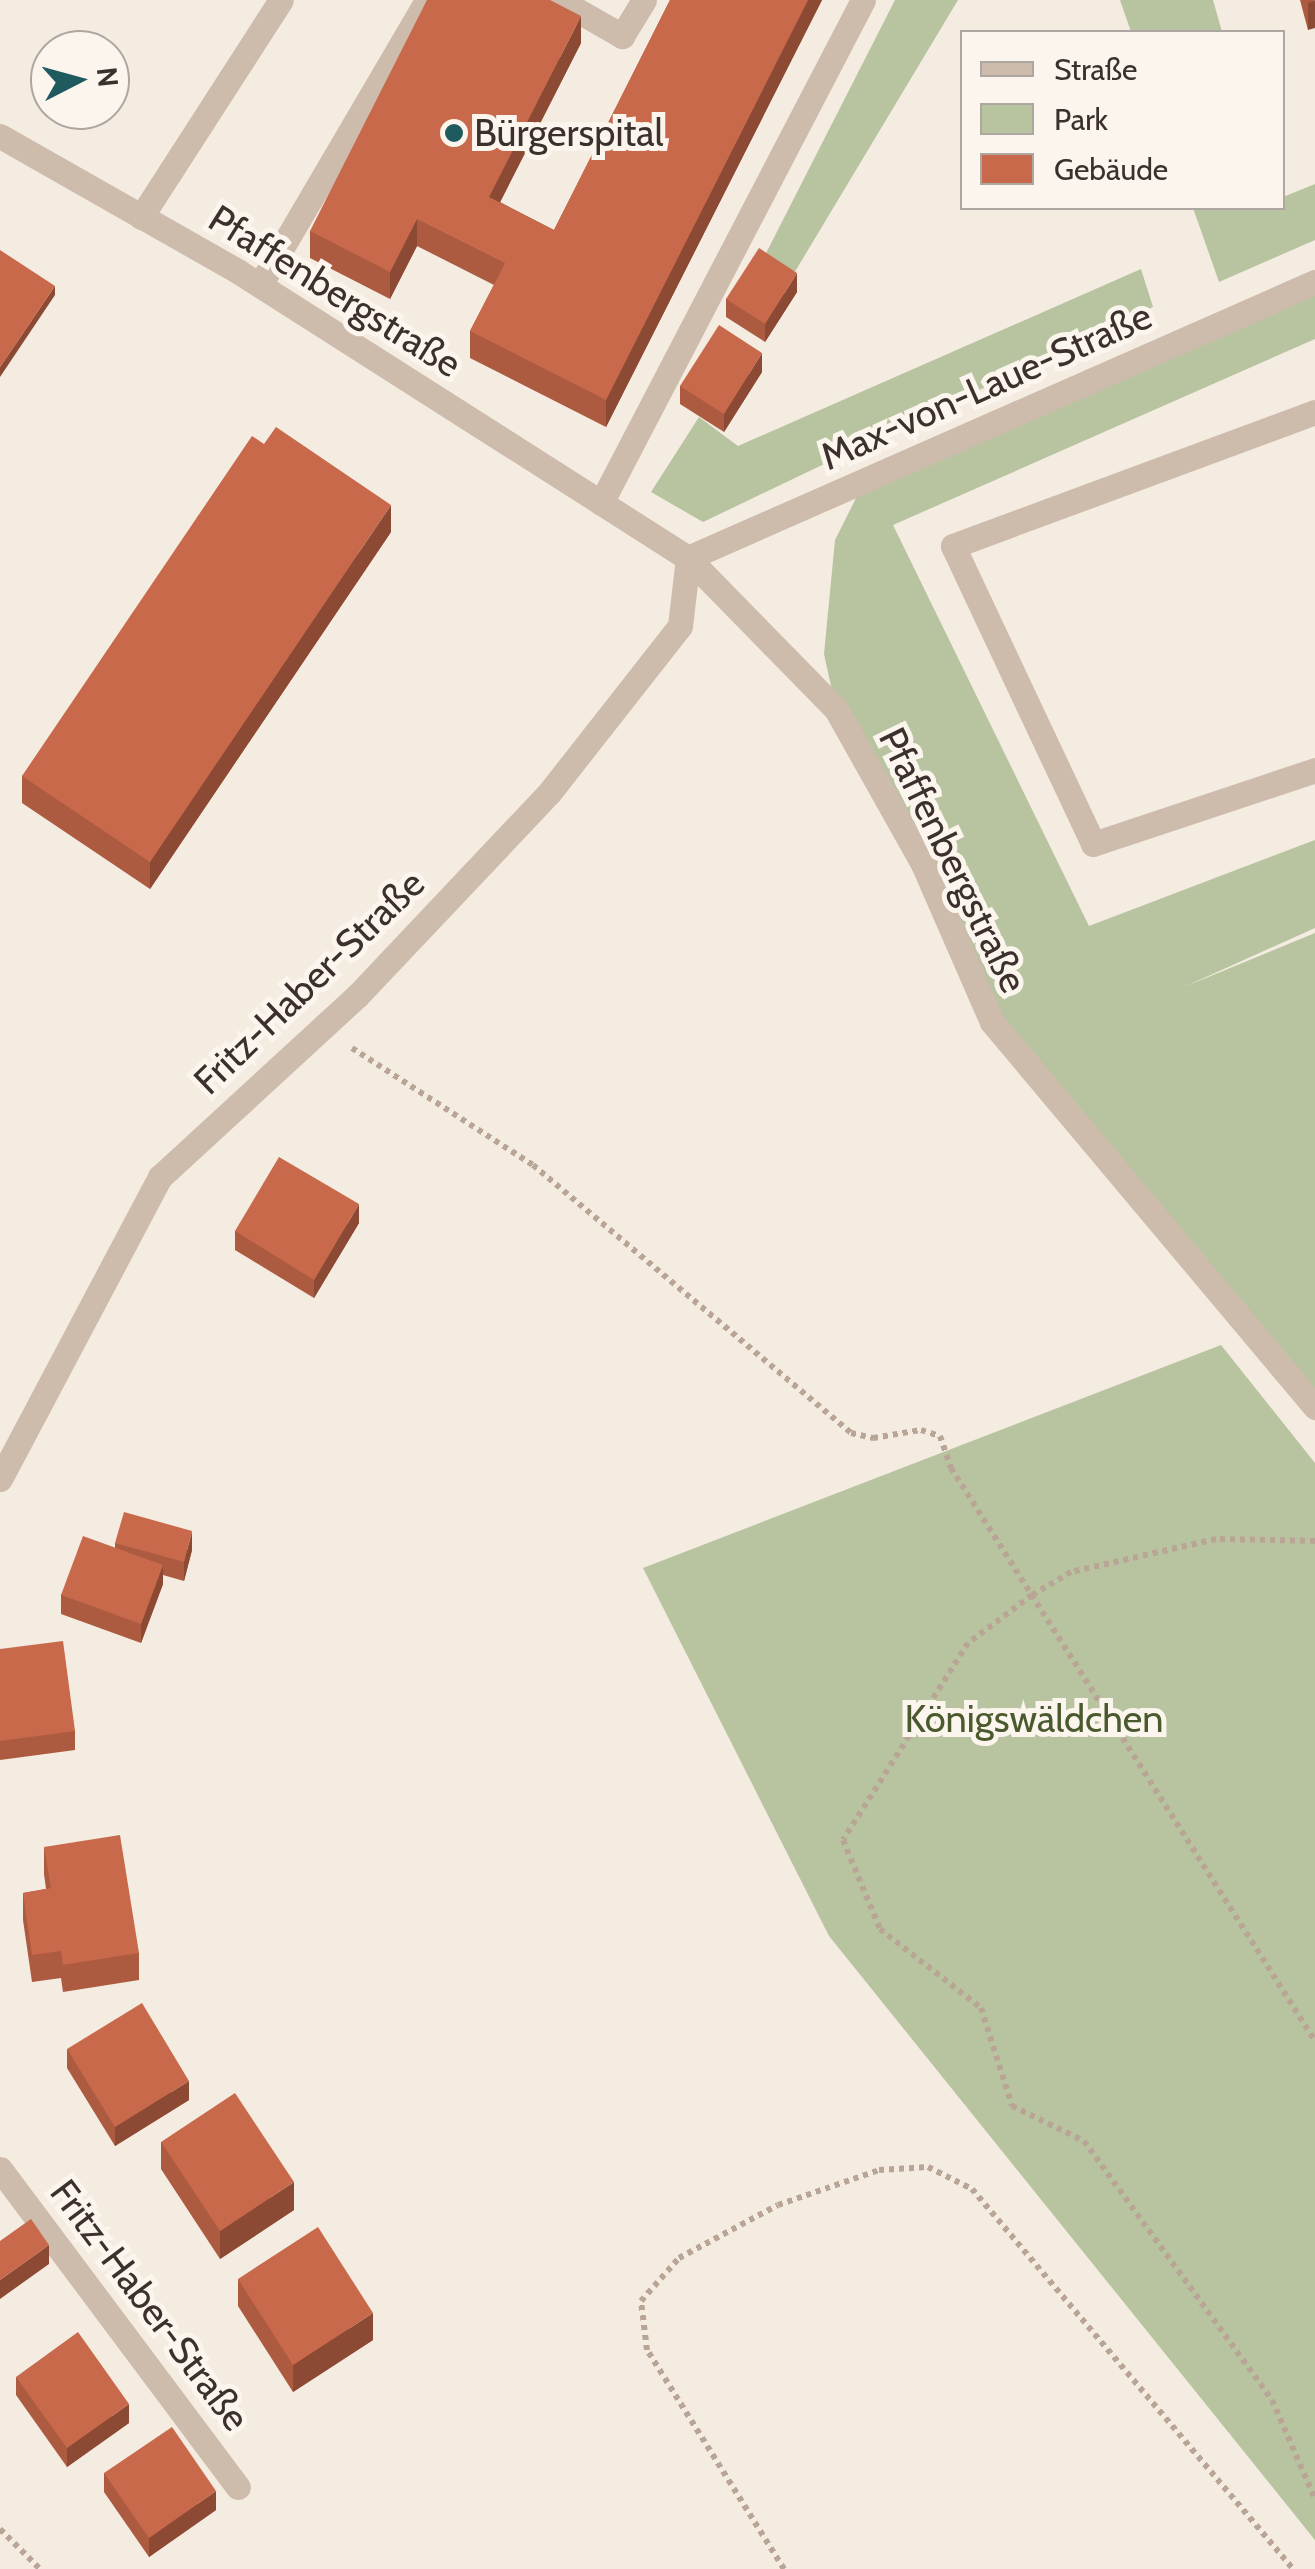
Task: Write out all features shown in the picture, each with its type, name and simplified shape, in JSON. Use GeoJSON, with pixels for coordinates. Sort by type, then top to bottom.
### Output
{"type":"FeatureCollection","features":[{"type":"Feature","properties":{"kind":"street"},"geometry":{"type":"LineString","coordinates":[[141,217],[281,0]]}},
{"type":"Feature","properties":{"kind":"street"},"geometry":{"type":"LineString","coordinates":[[260,285],[427,0]]}},
{"type":"Feature","properties":{"kind":"street"},"geometry":{"type":"LineString","coordinates":[[558,0],[622,36],[644,0]]}},
{"type":"Feature","properties":{"kind":"street"},"geometry":{"type":"LineString","coordinates":[[601,503],[863,0]]}},
{"type":"Feature","properties":{"kind":"street","name":"Pfaffenbergstraße"},"geometry":{"type":"LineString","coordinates":[[0,136],[260,285],[688,558],[836,709],[923,864],[992,1022],[1315,1408]]}},
{"type":"Feature","properties":{"kind":"street","name":"Max-von-Laue-Straße"},"geometry":{"type":"LineString","coordinates":[[688,558],[1315,282]]}},
{"type":"Feature","properties":{"kind":"street"},"geometry":{"type":"LineString","coordinates":[[1315,412],[953,546],[1093,844],[1315,770]]}},
{"type":"Feature","properties":{"kind":"street","name":"Fritz-Haber-Straße"},"geometry":{"type":"LineString","coordinates":[[0,1479],[160,1177],[322,1028],[550,793],[680,626],[688,558]]}},
{"type":"Feature","properties":{"kind":"street","name":"Fritz-Haber-Straße"},"geometry":{"type":"LineString","coordinates":[[0,2169],[238,2486]]}},
{"type":"Feature","properties":{"kind":"path"},"geometry":{"type":"LineString","coordinates":[[322,1028],[533,1165],[850,1434],[873,1438],[921,1430],[940,1436],[951,1468],[1315,2041]]}},
{"type":"Feature","properties":{"kind":"path"},"geometry":{"type":"LineString","coordinates":[[1315,1541],[1216,1539],[1071,1572],[1032,1595],[968,1643],[843,1840],[880,1929],[981,2008],[1012,2106],[1084,2140],[1272,2400],[1315,2499]]}},
{"type":"Feature","properties":{"kind":"path"},"geometry":{"type":"LineString","coordinates":[[784,2569],[647,2350],[642,2301],[679,2258],[778,2205],[879,2170],[928,2167],[972,2189],[1293,2569]]}},
{"type":"Feature","properties":{"kind":"path"},"geometry":{"type":"LineString","coordinates":[[0,2529],[40,2569]]}},
{"type":"Feature","properties":{"kind":"green space"},"geometry":{"type":"Polygon","coordinates":[[[895,0],[958,0],[787,285],[759,267],[895,0]]]}},
{"type":"Feature","properties":{"kind":"green space"},"geometry":{"type":"Polygon","coordinates":[[[1120,0],[1213,0],[1221,30],[1130,30],[1120,0]]]}},
{"type":"Feature","properties":{"kind":"green space"},"geometry":{"type":"Polygon","coordinates":[[[1315,184],[1315,240],[1219,282],[1194,210],[1285,210],[1285,196],[1315,184]]]}},
{"type":"Feature","properties":{"kind":"green space"},"geometry":{"type":"Polygon","coordinates":[[[1141,269],[1153,307],[703,522],[651,492],[699,417],[738,446],[1141,269]]]}},
{"type":"Feature","properties":{"kind":"green space"},"geometry":{"type":"Polygon","coordinates":[[[1315,282],[1315,339],[893,525],[1089,926],[1315,840],[1315,928],[1184,987],[1315,933],[1315,1407],[992,1022],[836,709],[824,654],[835,540],[865,480],[1315,282]]]}},
{"type":"Feature","properties":{"kind":"green space","name":"Königswäldchen"},"geometry":{"type":"Polygon","coordinates":[[[1221,1345],[1315,1463],[1315,2540],[829,1936],[643,1568],[1221,1345]]]}},
{"type":"Feature","properties":{"kind":"building","name":"Bürgerspital"},"geometry":{"type":"Polygon","coordinates":[[[427,0],[550,0],[581,16],[489,197],[554,230],[670,0],[808,0],[606,400],[470,331],[505,263],[417,219],[390,272],[310,231],[427,0]]]}},
{"type":"Feature","properties":{"kind":"building"},"geometry":{"type":"Polygon","coordinates":[[[759,248],[797,273],[765,324],[726,299],[759,248]]]}},
{"type":"Feature","properties":{"kind":"building"},"geometry":{"type":"Polygon","coordinates":[[[0,250],[55,286],[0,367],[0,250]]]}},
{"type":"Feature","properties":{"kind":"building"},"geometry":{"type":"Polygon","coordinates":[[[719,325],[762,353],[724,414],[680,386],[719,325]]]}},
{"type":"Feature","properties":{"kind":"building"},"geometry":{"type":"Polygon","coordinates":[[[276,427],[391,505],[150,862],[22,776],[252,436],[264,444],[276,427]]]}},
{"type":"Feature","properties":{"kind":"building"},"geometry":{"type":"Polygon","coordinates":[[[279,1157],[359,1204],[314,1280],[235,1231],[279,1157]]]}},
{"type":"Feature","properties":{"kind":"building"},"geometry":{"type":"Polygon","coordinates":[[[124,1512],[192,1531],[184,1562],[115,1543],[124,1512]]]}},
{"type":"Feature","properties":{"kind":"building"},"geometry":{"type":"Polygon","coordinates":[[[83,1536],[163,1565],[141,1624],[61,1595],[83,1536]]]}},
{"type":"Feature","properties":{"kind":"building"},"geometry":{"type":"Polygon","coordinates":[[[63,1641],[75,1731],[0,1741],[0,1649],[63,1641]]]}},
{"type":"Feature","properties":{"kind":"building"},"geometry":{"type":"Polygon","coordinates":[[[120,1835],[139,1953],[63,1965],[61,1951],[32,1955],[23,1893],[51,1888],[44,1847],[120,1835]]]}},
{"type":"Feature","properties":{"kind":"building"},"geometry":{"type":"Polygon","coordinates":[[[142,2003],[189,2081],[115,2127],[67,2049],[142,2003]]]}},
{"type":"Feature","properties":{"kind":"building"},"geometry":{"type":"Polygon","coordinates":[[[235,2093],[294,2182],[220,2231],[161,2142],[235,2093]]]}},
{"type":"Feature","properties":{"kind":"building"},"geometry":{"type":"Polygon","coordinates":[[[31,2219],[49,2245],[0,2280],[0,2241],[31,2219]]]}},
{"type":"Feature","properties":{"kind":"building"},"geometry":{"type":"Polygon","coordinates":[[[318,2227],[373,2313],[293,2365],[238,2279],[318,2227]]]}},
{"type":"Feature","properties":{"kind":"building"},"geometry":{"type":"Polygon","coordinates":[[[78,2332],[129,2404],[67,2448],[16,2377],[78,2332]]]}},
{"type":"Feature","properties":{"kind":"building"},"geometry":{"type":"Polygon","coordinates":[[[172,2427],[216,2491],[149,2538],[104,2473],[172,2427]]]}},
{"type":"Feature","properties":{"kind":"place","name":"Bürgerspital"},"geometry":{"type":"Point","coordinates":[454,133]}}]}
